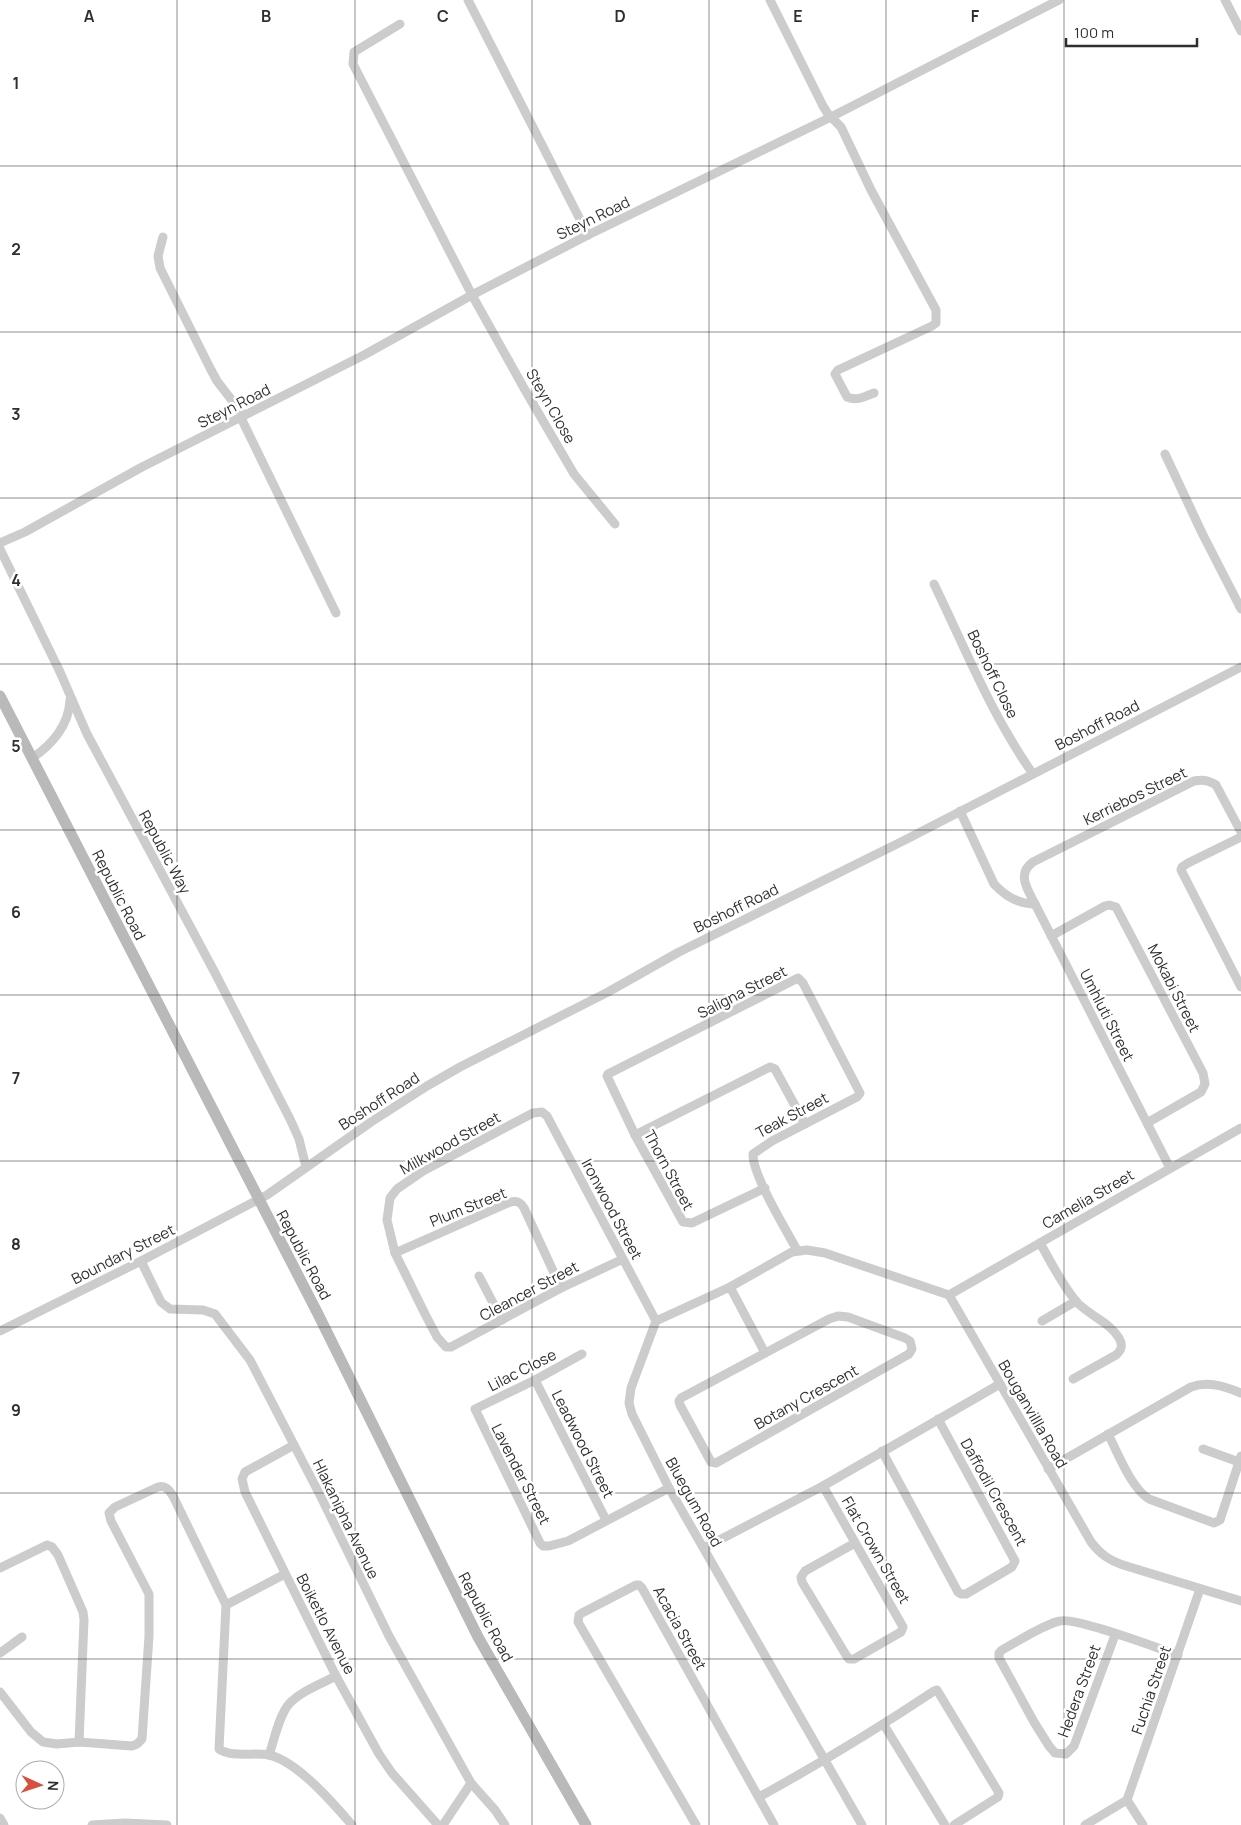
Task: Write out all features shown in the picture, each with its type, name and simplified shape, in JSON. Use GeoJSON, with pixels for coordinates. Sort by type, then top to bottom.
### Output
{"type":"FeatureCollection","features":[{"type":"Feature","properties":{"kind":"street"},"geometry":{"type":"LineString","coordinates":[[468,0],[588,236]]}},
{"type":"Feature","properties":{"kind":"street"},"geometry":{"type":"LineString","coordinates":[[770,0],[817,95],[831,117],[841,127],[871,190],[936,310],[936,323],[932,326],[838,370],[835,374],[847,397],[853,400],[874,393]]}},
{"type":"Feature","properties":{"kind":"street","name":"Steyn Road"},"geometry":{"type":"LineString","coordinates":[[0,542],[25,532],[142,467],[364,355],[472,295],[831,117],[1059,0]]}},
{"type":"Feature","properties":{"kind":"street"},"geometry":{"type":"LineString","coordinates":[[1225,0],[1241,31]]}},
{"type":"Feature","properties":{"kind":"street","name":"Steyn Close"},"geometry":{"type":"LineString","coordinates":[[400,24],[354,52],[353,64],[472,295],[574,474],[615,524]]}},
{"type":"Feature","properties":{"kind":"street"},"geometry":{"type":"LineString","coordinates":[[163,237],[158,256],[160,268],[210,368],[243,417],[336,613]]}},
{"type":"Feature","properties":{"kind":"street"},"geometry":{"type":"LineString","coordinates":[[1165,454],[1241,610]]}},
{"type":"Feature","properties":{"kind":"street","name":"Republic Way"},"geometry":{"type":"LineString","coordinates":[[0,549],[60,672],[70,699],[87,734],[253,1046],[299,1139],[306,1167]]}},
{"type":"Feature","properties":{"kind":"street","name":"Boshoff Close"},"geometry":{"type":"LineString","coordinates":[[934,584],[998,717],[1033,774]]}},
{"type":"Feature","properties":{"kind":"street","name":"Boshoff Road"},"geometry":{"type":"LineString","coordinates":[[258,1200],[405,1100],[460,1067],[608,992],[679,952],[1241,667]]}},
{"type":"Feature","properties":{"kind":"street","name":"Republic Road"},"geometry":{"type":"LineString","coordinates":[[0,696],[318,1314],[478,1637],[586,1825]]}},
{"type":"Feature","properties":{"kind":"street"},"geometry":{"type":"LineString","coordinates":[[32,758],[44,750],[64,726],[69,713],[70,699]]}},
{"type":"Feature","properties":{"kind":"street","name":"Kerriebos Street"},"geometry":{"type":"LineString","coordinates":[[1024,874],[1026,867],[1033,862],[1194,781],[1211,781],[1216,785],[1241,832]]}},
{"type":"Feature","properties":{"kind":"street"},"geometry":{"type":"LineString","coordinates":[[960,811],[994,884],[1014,900],[1021,903],[1035,904]]}},
{"type":"Feature","properties":{"kind":"street"},"geometry":{"type":"LineString","coordinates":[[1241,837],[1188,863],[1181,870],[1241,987]]}},
{"type":"Feature","properties":{"kind":"street","name":"Umhluti Street"},"geometry":{"type":"LineString","coordinates":[[1024,874],[1025,883],[1035,904],[1170,1168]]}},
{"type":"Feature","properties":{"kind":"street","name":"Mokabi Street"},"geometry":{"type":"LineString","coordinates":[[1051,936],[1105,906],[1116,907],[1203,1073],[1205,1084],[1201,1092],[1147,1123]]}},
{"type":"Feature","properties":{"kind":"street","name":"Saligna Street"},"geometry":{"type":"LineString","coordinates":[[607,1075],[798,978],[803,983],[860,1094]]}},
{"type":"Feature","properties":{"kind":"street"},"geometry":{"type":"LineString","coordinates":[[635,1135],[770,1066],[775,1069],[805,1124]]}},
{"type":"Feature","properties":{"kind":"street","name":"Thorn Street"},"geometry":{"type":"LineString","coordinates":[[607,1075],[635,1135],[681,1221],[692,1223],[764,1188]]}},
{"type":"Feature","properties":{"kind":"street","name":"Teak Street"},"geometry":{"type":"LineString","coordinates":[[797,1250],[764,1188],[754,1162],[754,1153],[772,1140],[860,1094]]}},
{"type":"Feature","properties":{"kind":"street","name":"Milkwood Street"},"geometry":{"type":"LineString","coordinates":[[448,1348],[442,1343],[433,1329],[395,1253],[386,1217],[390,1198],[397,1189],[423,1171],[524,1117],[535,1112],[542,1112]]}},
{"type":"Feature","properties":{"kind":"street","name":"Ironwood Street"},"geometry":{"type":"LineString","coordinates":[[542,1112],[547,1116],[656,1321]]}},
{"type":"Feature","properties":{"kind":"street","name":"Camelia Street"},"geometry":{"type":"LineString","coordinates":[[949,1295],[1241,1128]]}},
{"type":"Feature","properties":{"kind":"street","name":"Boundary Street"},"geometry":{"type":"LineString","coordinates":[[0,1331],[258,1200]]}},
{"type":"Feature","properties":{"kind":"street","name":"Plum Street"},"geometry":{"type":"LineString","coordinates":[[395,1253],[516,1201],[524,1208],[561,1288]]}},
{"type":"Feature","properties":{"kind":"street"},"geometry":{"type":"LineString","coordinates":[[1040,1243],[1076,1301],[1110,1328],[1120,1339],[1122,1345],[1116,1355],[1073,1379]]}},
{"type":"Feature","properties":{"kind":"street"},"geometry":{"type":"LineString","coordinates":[[656,1321],[730,1287],[797,1250],[825,1253],[949,1295]]}},
{"type":"Feature","properties":{"kind":"street","name":"Cleancer Street"},"geometry":{"type":"LineString","coordinates":[[448,1348],[561,1288],[622,1259]]}},
{"type":"Feature","properties":{"kind":"street","name":"Hlakanipha Avenue"},"geometry":{"type":"LineString","coordinates":[[140,1261],[161,1302],[166,1307],[175,1310],[203,1310],[212,1312],[228,1329],[259,1375],[376,1611],[471,1783],[495,1810],[505,1825]]}},
{"type":"Feature","properties":{"kind":"street"},"geometry":{"type":"LineString","coordinates":[[479,1276],[502,1320]]}},
{"type":"Feature","properties":{"kind":"street"},"geometry":{"type":"LineString","coordinates":[[730,1287],[765,1353]]}},
{"type":"Feature","properties":{"kind":"street","name":"Bouganvillla Road"},"geometry":{"type":"LineString","coordinates":[[949,1295],[1099,1553],[1117,1563],[1241,1601]]}},
{"type":"Feature","properties":{"kind":"street"},"geometry":{"type":"LineString","coordinates":[[1042,1321],[1076,1301]]}},
{"type":"Feature","properties":{"kind":"street","name":"Botany Crescent"},"geometry":{"type":"LineString","coordinates":[[838,1316],[848,1317],[905,1338],[910,1341],[912,1347],[910,1354],[716,1463],[712,1463],[680,1405],[680,1399],[765,1353],[838,1316]]}},
{"type":"Feature","properties":{"kind":"street","name":"Bluegum Road"},"geometry":{"type":"LineString","coordinates":[[656,1321],[631,1388],[629,1403],[634,1420],[669,1488],[862,1825]]}},
{"type":"Feature","properties":{"kind":"street","name":"Lilac Close"},"geometry":{"type":"LineString","coordinates":[[475,1410],[582,1354]]}},
{"type":"Feature","properties":{"kind":"street","name":"Leadwood Street"},"geometry":{"type":"LineString","coordinates":[[535,1380],[606,1520]]}},
{"type":"Feature","properties":{"kind":"street"},"geometry":{"type":"LineString","coordinates":[[704,1548],[824,1486],[1000,1384]]}},
{"type":"Feature","properties":{"kind":"street"},"geometry":{"type":"LineString","coordinates":[[1048,1468],[1183,1390],[1198,1385],[1211,1384],[1241,1393]]}},
{"type":"Feature","properties":{"kind":"street","name":"Lavender Street"},"geometry":{"type":"LineString","coordinates":[[475,1410],[540,1543],[547,1546],[568,1541],[606,1520]]}},
{"type":"Feature","properties":{"kind":"street","name":"Daffodil Crescent"},"geometry":{"type":"LineString","coordinates":[[882,1451],[958,1592],[962,1595],[966,1594],[1012,1567],[1015,1561],[938,1419]]}},
{"type":"Feature","properties":{"kind":"street"},"geometry":{"type":"LineString","coordinates":[[1108,1434],[1131,1478],[1143,1495],[1212,1522],[1217,1522],[1220,1519],[1240,1459],[1203,1449]]}},
{"type":"Feature","properties":{"kind":"street","name":"Boiketlo Avenue"},"geometry":{"type":"LineString","coordinates":[[294,1445],[243,1474],[244,1492],[336,1676],[379,1754],[392,1773],[438,1825]]}},
{"type":"Feature","properties":{"kind":"street"},"geometry":{"type":"LineString","coordinates":[[0,1692],[31,1732],[40,1740],[51,1744],[79,1742],[132,1746],[142,1739],[144,1734],[148,1591],[109,1515],[111,1510],[158,1486],[163,1486],[167,1488],[226,1605],[219,1750],[269,1755],[297,1770],[314,1784],[352,1825]]}},
{"type":"Feature","properties":{"kind":"street","name":"Flat Crown Street"},"geometry":{"type":"LineString","coordinates":[[824,1486],[903,1625],[903,1629],[857,1658],[850,1659],[802,1582],[801,1576],[803,1573],[855,1543]]}},
{"type":"Feature","properties":{"kind":"street"},"geometry":{"type":"LineString","coordinates":[[606,1520],[669,1488]]}},
{"type":"Feature","properties":{"kind":"street"},"geometry":{"type":"LineString","coordinates":[[0,1568],[47,1546],[52,1547],[58,1555],[84,1620],[79,1742]]}},
{"type":"Feature","properties":{"kind":"street"},"geometry":{"type":"LineString","coordinates":[[226,1605],[285,1574]]}},
{"type":"Feature","properties":{"kind":"street","name":"Acacia Street"},"geometry":{"type":"LineString","coordinates":[[696,1825],[578,1622],[579,1615],[582,1613],[634,1586],[639,1585],[642,1588],[774,1825]]}},
{"type":"Feature","properties":{"kind":"street","name":"Fuchia Street"},"geometry":{"type":"LineString","coordinates":[[1127,1800],[1200,1589]]}},
{"type":"Feature","properties":{"kind":"street","name":"Hedera Street"},"geometry":{"type":"LineString","coordinates":[[1062,1620],[1072,1621],[1115,1634],[1074,1746],[1066,1754],[1055,1753],[1049,1746],[998,1654],[1002,1650],[1062,1620]]}},
{"type":"Feature","properties":{"kind":"street"},"geometry":{"type":"LineString","coordinates":[[1115,1634],[1178,1655]]}},
{"type":"Feature","properties":{"kind":"street"},"geometry":{"type":"LineString","coordinates":[[0,1653],[22,1637]]}},
{"type":"Feature","properties":{"kind":"street"},"geometry":{"type":"LineString","coordinates":[[269,1755],[290,1702],[302,1693],[336,1676]]}},
{"type":"Feature","properties":{"kind":"street"},"geometry":{"type":"LineString","coordinates":[[759,1797],[884,1725],[937,1690],[999,1793],[998,1797],[954,1825]]}},
{"type":"Feature","properties":{"kind":"street"},"geometry":{"type":"LineString","coordinates":[[884,1725],[944,1825]]}},
{"type":"Feature","properties":{"kind":"street"},"geometry":{"type":"LineString","coordinates":[[443,1825],[471,1783]]}},
{"type":"Feature","properties":{"kind":"street"},"geometry":{"type":"LineString","coordinates":[[1085,1825],[1127,1800],[1143,1825]]}},
{"type":"Feature","properties":{"kind":"street"},"geometry":{"type":"LineString","coordinates":[[0,1818],[4,1825]]}},
{"type":"Feature","properties":{"kind":"street"},"geometry":{"type":"LineString","coordinates":[[92,1825],[125,1823],[167,1825]]}}]}
